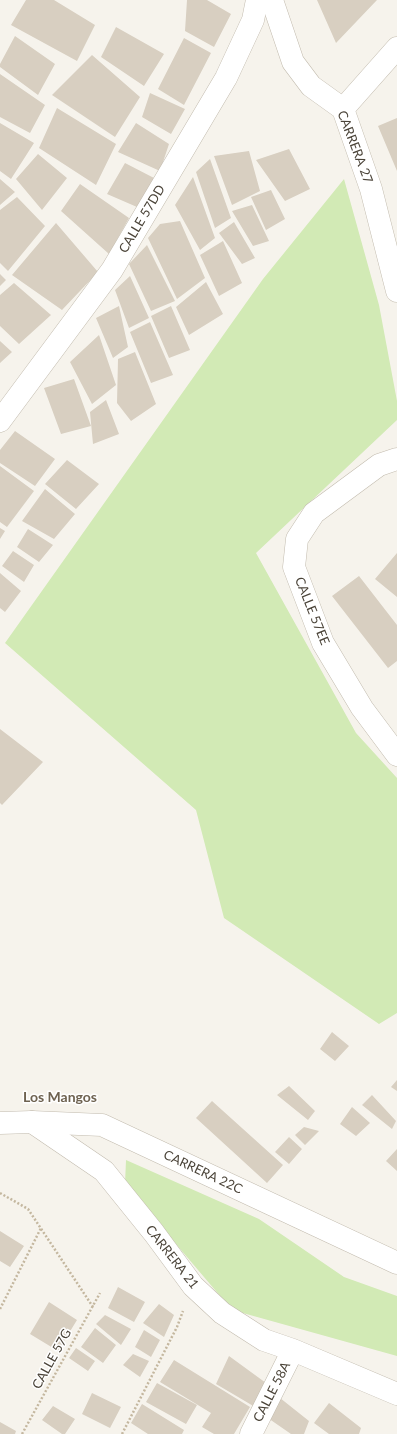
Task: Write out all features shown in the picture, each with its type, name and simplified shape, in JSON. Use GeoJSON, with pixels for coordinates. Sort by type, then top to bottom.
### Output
{"type":"FeatureCollection","features":[{"type":"Feature","properties":{"kind":"street","name":"CALLE 57DD"},"geometry":{"type":"LineString","coordinates":[[0,421],[112,270],[226,78],[252,20],[257,0]]}},
{"type":"Feature","properties":{"kind":"street","name":"CARRERA 27"},"geometry":{"type":"LineString","coordinates":[[272,0],[293,62],[311,86],[343,109],[371,189],[397,291]]}},
{"type":"Feature","properties":{"kind":"street"},"geometry":{"type":"LineString","coordinates":[[343,109],[397,48]]}},
{"type":"Feature","properties":{"kind":"street","name":"CALLE 57EE"},"geometry":{"type":"LineString","coordinates":[[397,459],[379,465],[314,513],[297,539],[294,567],[323,643],[362,708],[397,754]]}},
{"type":"Feature","properties":{"kind":"street","name":"CARRERA 22C"},"geometry":{"type":"LineString","coordinates":[[0,1123],[32,1122],[102,1125],[397,1263]]}},
{"type":"Feature","properties":{"kind":"street","name":"CARRERA 21"},"geometry":{"type":"LineString","coordinates":[[32,1122],[104,1171],[154,1233],[193,1286],[222,1313],[264,1340],[293,1350],[397,1394]]}},
{"type":"Feature","properties":{"kind":"street","name":"CALLE 58A"},"geometry":{"type":"LineString","coordinates":[[251,1434],[293,1350]]}},
{"type":"Feature","properties":{"kind":"path"},"geometry":{"type":"LineString","coordinates":[[0,1193],[28,1209],[93,1307]]}},
{"type":"Feature","properties":{"kind":"path"},"geometry":{"type":"LineString","coordinates":[[0,1309],[41,1228]]}},
{"type":"Feature","properties":{"kind":"path"},"geometry":{"type":"LineString","coordinates":[[122,1434],[177,1327],[193,1286]]}},
{"type":"Feature","properties":{"kind":"path","name":"CALLE 57G"},"geometry":{"type":"LineString","coordinates":[[22,1434],[100,1293]]}},
{"type":"Feature","properties":{"kind":"green space"},"geometry":{"type":"Polygon","coordinates":[[[344,179],[379,305],[397,401],[397,420],[256,553],[356,733],[397,778],[397,1013],[379,1024],[224,918],[196,810],[5,643],[263,279],[344,179]]]}},
{"type":"Feature","properties":{"kind":"green space"},"geometry":{"type":"Polygon","coordinates":[[[126,1160],[259,1219],[344,1277],[397,1296],[397,1356],[232,1310],[125,1184],[126,1160]]]}},
{"type":"Feature","properties":{"kind":"building"},"geometry":{"type":"Polygon","coordinates":[[[26,0],[54,0],[95,25],[77,61],[11,25],[26,0]]]}},
{"type":"Feature","properties":{"kind":"building"},"geometry":{"type":"Polygon","coordinates":[[[187,0],[207,0],[231,14],[214,47],[185,31],[187,0]]]}},
{"type":"Feature","properties":{"kind":"building"},"geometry":{"type":"Polygon","coordinates":[[[317,0],[377,0],[336,43],[317,0]]]}},
{"type":"Feature","properties":{"kind":"building"},"geometry":{"type":"Polygon","coordinates":[[[116,27],[164,54],[144,86],[101,57],[116,27]]]}},
{"type":"Feature","properties":{"kind":"building"},"geometry":{"type":"Polygon","coordinates":[[[15,36],[55,64],[38,95],[0,67],[0,64],[15,36]]]}},
{"type":"Feature","properties":{"kind":"building"},"geometry":{"type":"Polygon","coordinates":[[[184,38],[211,53],[184,105],[158,89],[184,38]]]}},
{"type":"Feature","properties":{"kind":"building"},"geometry":{"type":"Polygon","coordinates":[[[92,55],[140,97],[115,137],[52,95],[92,55]]]}},
{"type":"Feature","properties":{"kind":"building"},"geometry":{"type":"Polygon","coordinates":[[[0,74],[45,105],[30,133],[0,117],[0,74]]]}},
{"type":"Feature","properties":{"kind":"building"},"geometry":{"type":"Polygon","coordinates":[[[150,93],[185,109],[171,134],[142,117],[150,93]]]}},
{"type":"Feature","properties":{"kind":"building"},"geometry":{"type":"Polygon","coordinates":[[[57,108],[116,144],[96,185],[39,148],[57,108]]]}},
{"type":"Feature","properties":{"kind":"building"},"geometry":{"type":"Polygon","coordinates":[[[397,118],[397,171],[378,126],[397,118]]]}},
{"type":"Feature","properties":{"kind":"building"},"geometry":{"type":"Polygon","coordinates":[[[0,123],[34,143],[11,179],[0,171],[0,123]]]}},
{"type":"Feature","properties":{"kind":"building"},"geometry":{"type":"Polygon","coordinates":[[[136,123],[169,144],[160,171],[118,152],[136,123]]]}},
{"type":"Feature","properties":{"kind":"building"},"geometry":{"type":"Polygon","coordinates":[[[289,149],[310,189],[285,201],[256,160],[289,149]]]}},
{"type":"Feature","properties":{"kind":"building"},"geometry":{"type":"Polygon","coordinates":[[[249,151],[260,191],[232,205],[214,156],[249,151]]]}},
{"type":"Feature","properties":{"kind":"building"},"geometry":{"type":"Polygon","coordinates":[[[38,154],[67,178],[42,210],[16,179],[38,154]]]}},
{"type":"Feature","properties":{"kind":"building"},"geometry":{"type":"Polygon","coordinates":[[[210,159],[231,218],[215,228],[196,172],[210,159]]]}},
{"type":"Feature","properties":{"kind":"building"},"geometry":{"type":"Polygon","coordinates":[[[125,163],[154,178],[137,207],[107,194],[125,163]]]}},
{"type":"Feature","properties":{"kind":"building"},"geometry":{"type":"Polygon","coordinates":[[[193,177],[215,238],[200,250],[175,205],[193,177]]]}},
{"type":"Feature","properties":{"kind":"building"},"geometry":{"type":"Polygon","coordinates":[[[0,179],[15,192],[0,205],[0,179]]]}},
{"type":"Feature","properties":{"kind":"building"},"geometry":{"type":"Polygon","coordinates":[[[80,184],[129,218],[109,254],[61,211],[80,184]]]}},
{"type":"Feature","properties":{"kind":"building"},"geometry":{"type":"Polygon","coordinates":[[[271,190],[285,219],[266,230],[251,197],[271,190]]]}},
{"type":"Feature","properties":{"kind":"building"},"geometry":{"type":"Polygon","coordinates":[[[17,197],[45,226],[8,271],[0,263],[0,210],[17,197]]]}},
{"type":"Feature","properties":{"kind":"building"},"geometry":{"type":"Polygon","coordinates":[[[252,205],[269,241],[253,246],[232,211],[252,205]]]}},
{"type":"Feature","properties":{"kind":"building"},"geometry":{"type":"Polygon","coordinates":[[[180,221],[205,278],[177,299],[148,238],[160,224],[180,221]]]}},
{"type":"Feature","properties":{"kind":"building"},"geometry":{"type":"Polygon","coordinates":[[[234,222],[255,258],[242,264],[219,233],[234,222]]]}},
{"type":"Feature","properties":{"kind":"building"},"geometry":{"type":"Polygon","coordinates":[[[56,223],[98,272],[62,310],[12,275],[56,223]]]}},
{"type":"Feature","properties":{"kind":"building"},"geometry":{"type":"Polygon","coordinates":[[[223,241],[242,283],[219,296],[200,255],[223,241]]]}},
{"type":"Feature","properties":{"kind":"building"},"geometry":{"type":"Polygon","coordinates":[[[147,245],[175,301],[151,311],[129,264],[147,245]]]}},
{"type":"Feature","properties":{"kind":"building"},"geometry":{"type":"Polygon","coordinates":[[[0,274],[6,280],[0,286],[0,274]]]}},
{"type":"Feature","properties":{"kind":"building"},"geometry":{"type":"Polygon","coordinates":[[[130,276],[149,318],[129,328],[115,290],[130,276]]]}},
{"type":"Feature","properties":{"kind":"building"},"geometry":{"type":"Polygon","coordinates":[[[206,282],[223,314],[189,335],[176,307],[206,282]]]}},
{"type":"Feature","properties":{"kind":"building"},"geometry":{"type":"Polygon","coordinates":[[[14,283],[51,315],[19,344],[0,326],[0,295],[14,283]]]}},
{"type":"Feature","properties":{"kind":"building"},"geometry":{"type":"Polygon","coordinates":[[[119,306],[128,347],[113,358],[96,318],[119,306]]]}},
{"type":"Feature","properties":{"kind":"building"},"geometry":{"type":"Polygon","coordinates":[[[171,306],[190,350],[169,358],[151,316],[171,306]]]}},
{"type":"Feature","properties":{"kind":"building"},"geometry":{"type":"Polygon","coordinates":[[[150,322],[173,375],[151,383],[130,332],[150,322]]]}},
{"type":"Feature","properties":{"kind":"building"},"geometry":{"type":"Polygon","coordinates":[[[99,335],[116,385],[92,404],[70,362],[99,335]]]}},
{"type":"Feature","properties":{"kind":"building"},"geometry":{"type":"Polygon","coordinates":[[[0,341],[12,352],[0,363],[0,341]]]}},
{"type":"Feature","properties":{"kind":"building"},"geometry":{"type":"Polygon","coordinates":[[[135,352],[156,404],[131,421],[117,403],[118,359],[135,352]]]}},
{"type":"Feature","properties":{"kind":"building"},"geometry":{"type":"Polygon","coordinates":[[[74,379],[91,426],[61,434],[44,388],[74,379]]]}},
{"type":"Feature","properties":{"kind":"building"},"geometry":{"type":"Polygon","coordinates":[[[106,400],[119,434],[93,444],[90,412],[106,400]]]}},
{"type":"Feature","properties":{"kind":"building"},"geometry":{"type":"Polygon","coordinates":[[[15,431],[55,459],[35,486],[0,463],[0,450],[15,431]]]}},
{"type":"Feature","properties":{"kind":"building"},"geometry":{"type":"Polygon","coordinates":[[[67,460],[99,484],[76,509],[45,484],[67,460]]]}},
{"type":"Feature","properties":{"kind":"building"},"geometry":{"type":"Polygon","coordinates":[[[0,466],[34,491],[7,527],[0,522],[0,466]]]}},
{"type":"Feature","properties":{"kind":"building"},"geometry":{"type":"Polygon","coordinates":[[[45,489],[75,514],[54,539],[22,521],[45,489]]]}},
{"type":"Feature","properties":{"kind":"building"},"geometry":{"type":"Polygon","coordinates":[[[0,528],[5,531],[0,539],[0,528]]]}},
{"type":"Feature","properties":{"kind":"building"},"geometry":{"type":"Polygon","coordinates":[[[28,529],[53,545],[39,562],[17,547],[28,529]]]}},
{"type":"Feature","properties":{"kind":"building"},"geometry":{"type":"Polygon","coordinates":[[[13,551],[34,565],[24,582],[2,566],[13,551]]]}},
{"type":"Feature","properties":{"kind":"building"},"geometry":{"type":"Polygon","coordinates":[[[397,553],[397,597],[375,579],[397,553]]]}},
{"type":"Feature","properties":{"kind":"building"},"geometry":{"type":"Polygon","coordinates":[[[0,573],[21,591],[5,612],[0,608],[0,573]]]}},
{"type":"Feature","properties":{"kind":"building"},"geometry":{"type":"Polygon","coordinates":[[[359,576],[397,625],[397,661],[388,668],[332,596],[359,576]]]}},
{"type":"Feature","properties":{"kind":"building"},"geometry":{"type":"Polygon","coordinates":[[[0,729],[43,762],[2,805],[0,803],[0,729]]]}},
{"type":"Feature","properties":{"kind":"building"},"geometry":{"type":"Polygon","coordinates":[[[332,1032],[349,1046],[335,1061],[320,1049],[332,1032]]]}},
{"type":"Feature","properties":{"kind":"building"},"geometry":{"type":"Polygon","coordinates":[[[397,1080],[397,1091],[391,1087],[397,1080]]]}},
{"type":"Feature","properties":{"kind":"building"},"geometry":{"type":"Polygon","coordinates":[[[289,1086],[315,1111],[308,1120],[277,1095],[289,1086]]]}},
{"type":"Feature","properties":{"kind":"building"},"geometry":{"type":"Polygon","coordinates":[[[372,1095],[396,1121],[392,1129],[362,1105],[372,1095]]]}},
{"type":"Feature","properties":{"kind":"building"},"geometry":{"type":"Polygon","coordinates":[[[212,1101],[283,1165],[267,1183],[196,1118],[212,1101]]]}},
{"type":"Feature","properties":{"kind":"building"},"geometry":{"type":"Polygon","coordinates":[[[352,1107],[370,1123],[356,1136],[340,1124],[352,1107]]]}},
{"type":"Feature","properties":{"kind":"building"},"geometry":{"type":"Polygon","coordinates":[[[304,1127],[319,1131],[305,1145],[295,1135],[304,1127]]]}},
{"type":"Feature","properties":{"kind":"building"},"geometry":{"type":"Polygon","coordinates":[[[289,1137],[302,1149],[289,1164],[275,1152],[289,1137]]]}},
{"type":"Feature","properties":{"kind":"building"},"geometry":{"type":"Polygon","coordinates":[[[397,1149],[397,1171],[386,1161],[397,1149]]]}},
{"type":"Feature","properties":{"kind":"building"},"geometry":{"type":"Polygon","coordinates":[[[0,1231],[24,1246],[10,1267],[0,1261],[0,1231]]]}},
{"type":"Feature","properties":{"kind":"building"},"geometry":{"type":"Polygon","coordinates":[[[118,1287],[145,1302],[134,1322],[108,1308],[118,1287]]]}},
{"type":"Feature","properties":{"kind":"building"},"geometry":{"type":"Polygon","coordinates":[[[49,1302],[77,1320],[58,1351],[30,1334],[49,1302]]]}},
{"type":"Feature","properties":{"kind":"building"},"geometry":{"type":"Polygon","coordinates":[[[159,1304],[174,1315],[164,1337],[143,1323],[159,1304]]]}},
{"type":"Feature","properties":{"kind":"building"},"geometry":{"type":"Polygon","coordinates":[[[105,1315],[131,1329],[121,1345],[96,1324],[105,1315]]]}},
{"type":"Feature","properties":{"kind":"building"},"geometry":{"type":"Polygon","coordinates":[[[95,1328],[116,1345],[103,1363],[81,1347],[95,1328]]]}},
{"type":"Feature","properties":{"kind":"building"},"geometry":{"type":"Polygon","coordinates":[[[144,1330],[160,1340],[151,1357],[135,1347],[144,1330]]]}},
{"type":"Feature","properties":{"kind":"building"},"geometry":{"type":"Polygon","coordinates":[[[76,1348],[95,1361],[88,1371],[69,1358],[76,1348]]]}},
{"type":"Feature","properties":{"kind":"building"},"geometry":{"type":"Polygon","coordinates":[[[133,1354],[149,1361],[140,1377],[123,1365],[133,1354]]]}},
{"type":"Feature","properties":{"kind":"building"},"geometry":{"type":"Polygon","coordinates":[[[229,1356],[266,1383],[255,1407],[216,1384],[229,1356]]]}},
{"type":"Feature","properties":{"kind":"building"},"geometry":{"type":"Polygon","coordinates":[[[174,1360],[250,1407],[234,1434],[214,1434],[202,1427],[211,1413],[160,1382],[174,1360]]]}},
{"type":"Feature","properties":{"kind":"building"},"geometry":{"type":"Polygon","coordinates":[[[157,1383],[197,1405],[186,1424],[146,1402],[157,1383]]]}},
{"type":"Feature","properties":{"kind":"building"},"geometry":{"type":"Polygon","coordinates":[[[92,1393],[121,1407],[110,1428],[82,1414],[92,1393]]]}},
{"type":"Feature","properties":{"kind":"building"},"geometry":{"type":"Polygon","coordinates":[[[275,1394],[309,1421],[304,1434],[291,1434],[265,1416],[275,1394]]]}},
{"type":"Feature","properties":{"kind":"building"},"geometry":{"type":"Polygon","coordinates":[[[329,1403],[361,1428],[359,1434],[329,1434],[314,1423],[329,1403]]]}},
{"type":"Feature","properties":{"kind":"building"},"geometry":{"type":"Polygon","coordinates":[[[142,1404],[184,1430],[182,1434],[148,1434],[131,1423],[142,1404]]]}},
{"type":"Feature","properties":{"kind":"building"},"geometry":{"type":"Polygon","coordinates":[[[53,1406],[75,1419],[65,1434],[62,1434],[42,1420],[53,1406]]]}},
{"type":"Feature","properties":{"kind":"building"},"geometry":{"type":"Polygon","coordinates":[[[0,1422],[16,1431],[15,1434],[0,1434],[0,1422]]]}},
{"type":"Feature","properties":{"kind":"district","name":"Los Mangos"},"geometry":{"type":"Point","coordinates":[60,1097]}}]}
